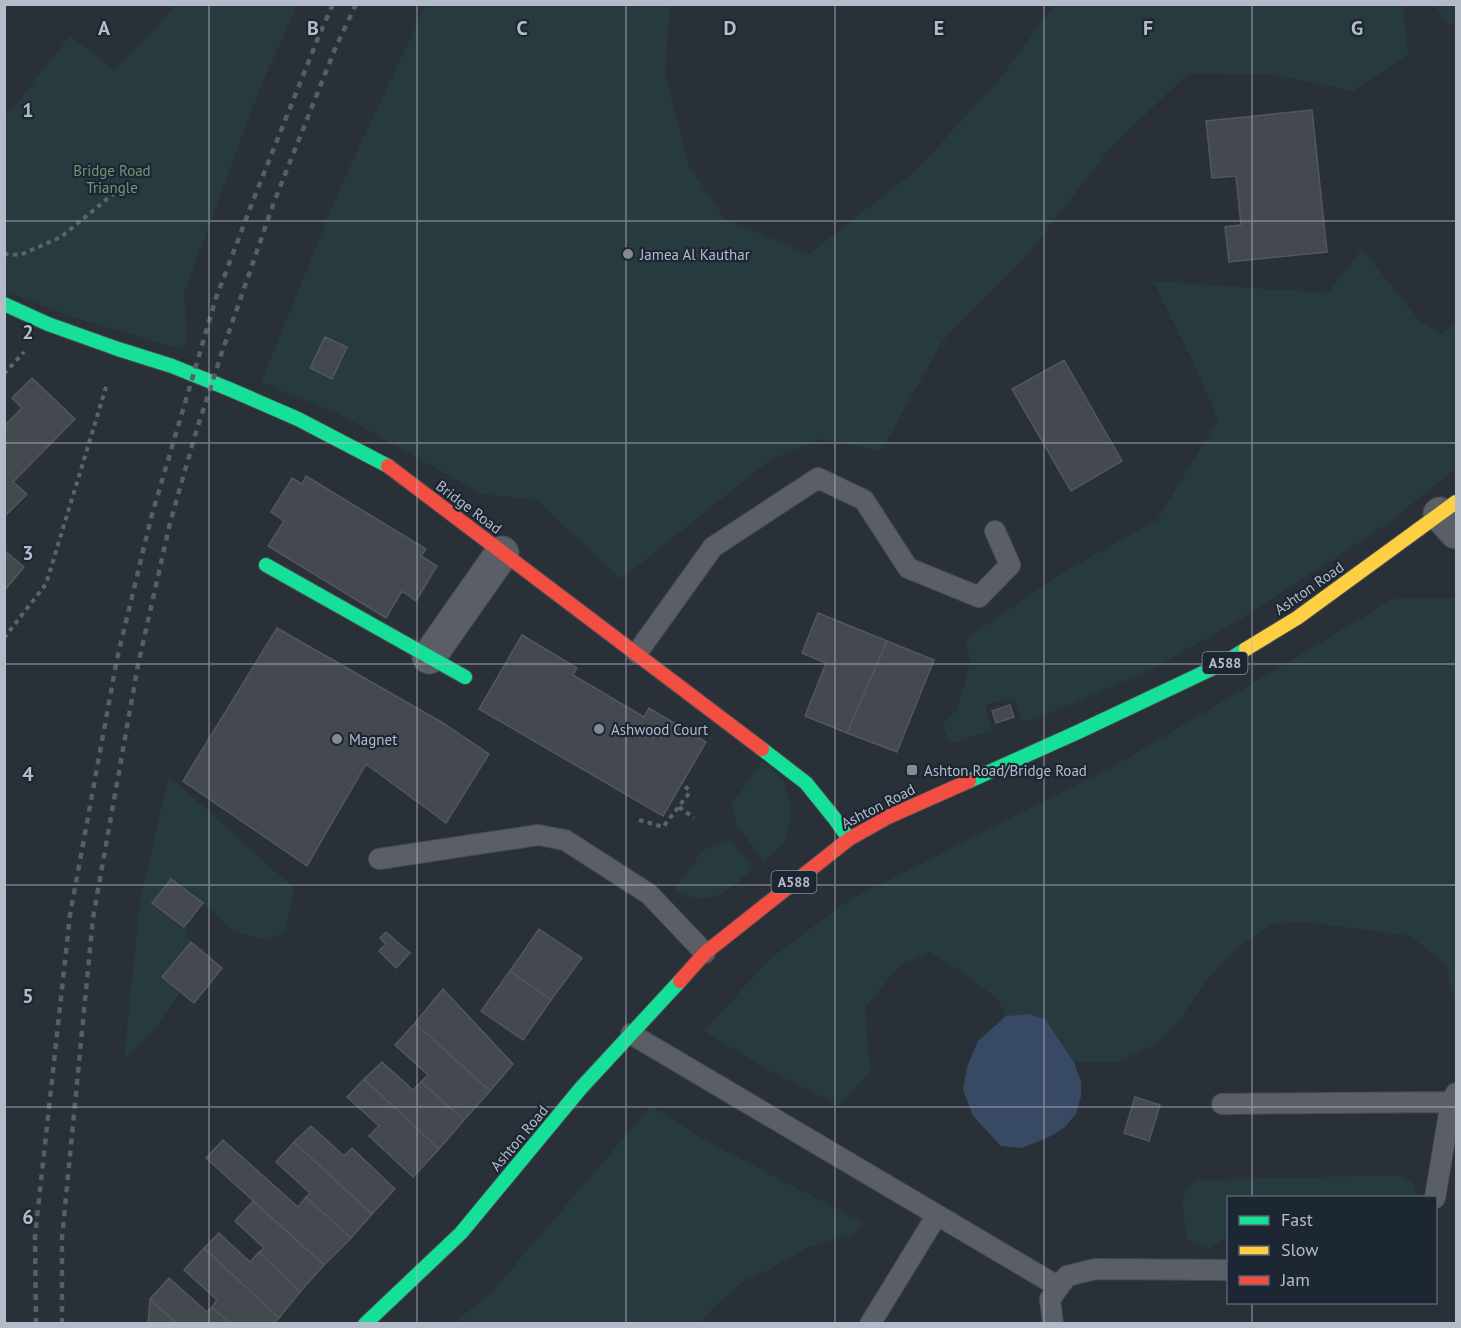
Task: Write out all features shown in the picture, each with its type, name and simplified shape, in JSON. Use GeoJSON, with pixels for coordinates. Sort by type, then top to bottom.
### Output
{"type":"FeatureCollection","features":[{"type":"Feature","properties":{"kind":"main road","name":"Bridge Road"},"geometry":{"type":"LineString","coordinates":[[4,304],[48,324],[172,366],[249,398],[298,419],[386,464],[806,783],[849,839]]}},
{"type":"Feature","properties":{"kind":"main road","name":"Ashton Road"},"geometry":{"type":"LineString","coordinates":[[365,1323],[461,1233],[581,1089],[705,953],[849,839],[888,817],[1224,663],[1297,618],[1451,516]]}},
{"type":"Feature","properties":{"kind":"main road"},"geometry":{"type":"LineString","coordinates":[[266,565],[465,677]]}},
{"type":"Feature","properties":{"kind":"street"},"geometry":{"type":"LineString","coordinates":[[429,657],[502,553]]}},
{"type":"Feature","properties":{"kind":"lane"},"geometry":{"type":"LineString","coordinates":[[637,653],[713,547],[818,478],[864,500],[908,568],[979,597],[1010,565],[994,531]]}},
{"type":"Feature","properties":{"kind":"lane"},"geometry":{"type":"LineString","coordinates":[[379,860],[538,835],[565,840],[649,894],[705,953]]}},
{"type":"Feature","properties":{"kind":"lane"},"geometry":{"type":"LineString","coordinates":[[631,1034],[1059,1287]]}},
{"type":"Feature","properties":{"kind":"lane"},"geometry":{"type":"LineString","coordinates":[[1222,1104],[1454,1098],[1435,1196]]}},
{"type":"Feature","properties":{"kind":"lane"},"geometry":{"type":"LineString","coordinates":[[870,1323],[937,1215]]}},
{"type":"Feature","properties":{"kind":"lane"},"geometry":{"type":"LineString","coordinates":[[1053,1323],[1050,1299],[1067,1276],[1095,1269],[1227,1270]]}},
{"type":"Feature","properties":{"kind":"path"},"geometry":{"type":"LineString","coordinates":[[4,254],[20,255],[61,237],[118,190]]}},
{"type":"Feature","properties":{"kind":"path"},"geometry":{"type":"LineString","coordinates":[[4,638],[46,584],[118,349]]}},
{"type":"Feature","properties":{"kind":"path"},"geometry":{"type":"LineString","coordinates":[[639,820],[663,826],[690,792],[682,782]]}},
{"type":"Feature","properties":{"kind":"path"},"geometry":{"type":"LineString","coordinates":[[680,807],[694,818]]}},
{"type":"Feature","properties":{"kind":"green space"},"geometry":{"type":"Polygon","coordinates":[[[1400,4],[1403,7],[1408,55],[1353,91],[1275,75],[1188,73],[1108,151],[1028,254],[942,342],[881,451],[821,439],[770,460],[621,579],[536,500],[482,494],[339,414],[261,382],[340,188],[426,5],[670,5],[665,74],[689,166],[725,219],[809,254],[915,171],[999,80],[1054,5],[1400,4]]]}},
{"type":"Feature","properties":{"kind":"green space","name":"Bridge Road Triangle"},"geometry":{"type":"Polygon","coordinates":[[[175,5],[297,5],[259,91],[184,293],[187,337],[183,350],[73,317],[5,291],[4,119],[70,36],[115,70],[153,32],[175,5]]]}},
{"type":"Feature","properties":{"kind":"green space"},"geometry":{"type":"Polygon","coordinates":[[[1434,5],[1456,5],[1456,21],[1450,26],[1434,5]]]}},
{"type":"Feature","properties":{"kind":"green space"},"geometry":{"type":"Polygon","coordinates":[[[1362,249],[1419,320],[1441,334],[1456,322],[1456,468],[1390,522],[1239,620],[1152,669],[1022,723],[1014,697],[985,705],[993,731],[951,743],[942,725],[957,709],[966,680],[970,661],[966,639],[1062,573],[1157,520],[1218,420],[1191,357],[1153,281],[1328,293],[1362,249]]]}},
{"type":"Feature","properties":{"kind":"green space"},"geometry":{"type":"Polygon","coordinates":[[[1456,598],[1456,1004],[1445,964],[1410,936],[1307,922],[1272,924],[1237,948],[1210,976],[1181,1018],[1153,1046],[1117,1062],[1074,1062],[1045,1019],[1029,1014],[1006,1016],[997,999],[961,971],[929,952],[900,965],[865,1008],[870,1072],[839,1105],[777,1075],[704,1031],[770,959],[846,902],[1123,761],[1390,599],[1456,598]]]}},
{"type":"Feature","properties":{"kind":"green space"},"geometry":{"type":"Polygon","coordinates":[[[762,761],[783,779],[791,805],[789,828],[784,844],[764,861],[738,827],[731,805],[762,761]]]}},
{"type":"Feature","properties":{"kind":"green space"},"geometry":{"type":"Polygon","coordinates":[[[169,776],[294,888],[286,930],[268,941],[233,931],[203,903],[171,879],[152,903],[184,927],[191,942],[162,977],[180,992],[159,1024],[124,1059],[140,900],[169,776]]]}},
{"type":"Feature","properties":{"kind":"green space"},"geometry":{"type":"Polygon","coordinates":[[[731,840],[753,867],[741,879],[722,893],[706,898],[691,897],[674,891],[703,850],[731,840]]]}},
{"type":"Feature","properties":{"kind":"green space"},"geometry":{"type":"Polygon","coordinates":[[[651,1106],[708,1142],[864,1223],[853,1234],[809,1247],[742,1282],[709,1312],[702,1323],[454,1323],[492,1292],[651,1106]]]}},
{"type":"Feature","properties":{"kind":"green space"},"geometry":{"type":"Polygon","coordinates":[[[1398,1175],[1414,1184],[1418,1196],[1227,1196],[1227,1237],[1209,1249],[1187,1240],[1182,1200],[1188,1186],[1199,1180],[1398,1175]]]}},
{"type":"Feature","properties":{"kind":"water"},"geometry":{"type":"Polygon","coordinates":[[[1029,1014],[1045,1019],[1074,1062],[1081,1082],[1081,1096],[1076,1114],[1064,1128],[1022,1148],[1001,1146],[973,1116],[963,1090],[967,1067],[978,1041],[1006,1016],[1029,1014]]]}},
{"type":"Feature","properties":{"kind":"building"},"geometry":{"type":"Polygon","coordinates":[[[1312,110],[1327,252],[1229,262],[1225,227],[1241,225],[1236,176],[1212,178],[1206,121],[1312,110]]]}},
{"type":"Feature","properties":{"kind":"building"},"geometry":{"type":"Polygon","coordinates":[[[325,337],[347,347],[332,379],[310,368],[325,337]]]}},
{"type":"Feature","properties":{"kind":"building"},"geometry":{"type":"Polygon","coordinates":[[[1064,360],[1122,461],[1071,491],[1012,389],[1064,360]]]}},
{"type":"Feature","properties":{"kind":"building"},"geometry":{"type":"Polygon","coordinates":[[[32,378],[75,419],[13,482],[27,494],[4,517],[4,426],[22,408],[12,398],[32,378]]]}},
{"type":"Feature","properties":{"kind":"building"},"geometry":{"type":"Polygon","coordinates":[[[306,476],[426,549],[421,556],[437,566],[416,601],[402,591],[386,618],[268,546],[284,521],[271,512],[292,478],[302,484],[306,476]]]}},
{"type":"Feature","properties":{"kind":"building"},"geometry":{"type":"Polygon","coordinates":[[[4,550],[24,567],[4,591],[4,550]]]}},
{"type":"Feature","properties":{"kind":"building"},"geometry":{"type":"Polygon","coordinates":[[[818,613],[887,641],[847,733],[805,716],[826,663],[802,653],[818,613]]]}},
{"type":"Feature","properties":{"kind":"building","name":"Magnet"},"geometry":{"type":"Polygon","coordinates":[[[277,628],[443,723],[489,754],[446,823],[366,764],[307,866],[183,781],[277,628]]]}},
{"type":"Feature","properties":{"kind":"building","name":"Ashwood Court"},"geometry":{"type":"Polygon","coordinates":[[[522,635],[577,668],[573,675],[644,717],[649,708],[706,742],[663,816],[479,709],[522,635]]]}},
{"type":"Feature","properties":{"kind":"building"},"geometry":{"type":"Polygon","coordinates":[[[887,641],[934,660],[897,752],[847,733],[887,641]]]}},
{"type":"Feature","properties":{"kind":"building"},"geometry":{"type":"Polygon","coordinates":[[[1010,705],[1014,717],[996,723],[992,711],[1010,705]]]}},
{"type":"Feature","properties":{"kind":"building"},"geometry":{"type":"Polygon","coordinates":[[[171,879],[203,903],[184,927],[152,903],[171,879]]]}},
{"type":"Feature","properties":{"kind":"building"},"geometry":{"type":"Polygon","coordinates":[[[539,929],[582,958],[551,1000],[510,971],[539,929]]]}},
{"type":"Feature","properties":{"kind":"building"},"geometry":{"type":"Polygon","coordinates":[[[386,932],[410,953],[396,968],[379,951],[386,944],[380,938],[386,932]]]}},
{"type":"Feature","properties":{"kind":"building"},"geometry":{"type":"Polygon","coordinates":[[[191,942],[222,968],[194,1003],[162,977],[191,942]]]}},
{"type":"Feature","properties":{"kind":"building"},"geometry":{"type":"Polygon","coordinates":[[[510,971],[551,1000],[523,1040],[481,1011],[510,971]]]}},
{"type":"Feature","properties":{"kind":"building"},"geometry":{"type":"Polygon","coordinates":[[[443,989],[513,1064],[490,1091],[415,1023],[443,989]]]}},
{"type":"Feature","properties":{"kind":"building"},"geometry":{"type":"Polygon","coordinates":[[[415,1023],[490,1091],[464,1120],[421,1082],[428,1075],[395,1045],[415,1023]]]}},
{"type":"Feature","properties":{"kind":"building"},"geometry":{"type":"Polygon","coordinates":[[[382,1062],[413,1090],[421,1082],[464,1120],[439,1149],[364,1079],[382,1062]]]}},
{"type":"Feature","properties":{"kind":"building"},"geometry":{"type":"Polygon","coordinates":[[[364,1079],[439,1149],[413,1177],[369,1136],[379,1126],[347,1097],[364,1079]]]}},
{"type":"Feature","properties":{"kind":"building"},"geometry":{"type":"Polygon","coordinates":[[[1135,1097],[1160,1105],[1149,1141],[1124,1133],[1135,1097]]]}},
{"type":"Feature","properties":{"kind":"building"},"geometry":{"type":"Polygon","coordinates":[[[311,1126],[344,1156],[352,1148],[395,1189],[372,1214],[294,1142],[311,1126]]]}},
{"type":"Feature","properties":{"kind":"building"},"geometry":{"type":"Polygon","coordinates":[[[223,1140],[298,1207],[306,1197],[351,1238],[324,1265],[206,1158],[223,1140]]]}},
{"type":"Feature","properties":{"kind":"building"},"geometry":{"type":"Polygon","coordinates":[[[294,1142],[372,1214],[351,1238],[306,1197],[310,1193],[276,1162],[294,1142]]]}},
{"type":"Feature","properties":{"kind":"building"},"geometry":{"type":"Polygon","coordinates":[[[253,1201],[324,1265],[300,1292],[259,1252],[264,1248],[235,1221],[253,1201]]]}},
{"type":"Feature","properties":{"kind":"building"},"geometry":{"type":"Polygon","coordinates":[[[219,1233],[250,1262],[259,1252],[300,1292],[279,1318],[204,1248],[219,1233]]]}},
{"type":"Feature","properties":{"kind":"building"},"geometry":{"type":"Polygon","coordinates":[[[204,1248],[279,1318],[273,1324],[230,1324],[212,1307],[217,1300],[184,1270],[204,1248]]]}},
{"type":"Feature","properties":{"kind":"building"},"geometry":{"type":"Polygon","coordinates":[[[169,1278],[207,1312],[212,1307],[230,1324],[177,1324],[150,1299],[169,1278]]]}},
{"type":"Feature","properties":{"kind":"building"},"geometry":{"type":"Polygon","coordinates":[[[150,1299],[177,1324],[148,1324],[150,1299]]]}},
{"type":"Feature","properties":{"kind":"railway"},"geometry":{"type":"LineString","coordinates":[[36,1324],[35,1236],[70,915],[117,659],[151,518],[216,298],[333,4]]}},
{"type":"Feature","properties":{"kind":"railway"},"geometry":{"type":"LineString","coordinates":[[62,1324],[62,1238],[93,918],[138,665],[170,523],[223,349],[274,202],[335,49],[356,4]]}},
{"type":"Feature","properties":{"kind":"traffic: fast"},"geometry":{"type":"LineString","coordinates":[[4,304],[48,324],[172,366],[229,389],[298,419],[388,466]]}},
{"type":"Feature","properties":{"kind":"traffic: fast"},"geometry":{"type":"LineString","coordinates":[[266,565],[465,677]]}},
{"type":"Feature","properties":{"kind":"traffic: fast"},"geometry":{"type":"LineString","coordinates":[[969,781],[1224,663],[1246,649]]}},
{"type":"Feature","properties":{"kind":"traffic: fast"},"geometry":{"type":"LineString","coordinates":[[762,749],[806,783],[849,839]]}},
{"type":"Feature","properties":{"kind":"traffic: fast"},"geometry":{"type":"LineString","coordinates":[[365,1324],[461,1233],[581,1088],[680,981]]}},
{"type":"Feature","properties":{"kind":"traffic: slow"},"geometry":{"type":"LineString","coordinates":[[1246,649],[1297,618],[1456,502]]}},
{"type":"Feature","properties":{"kind":"traffic: jam"},"geometry":{"type":"LineString","coordinates":[[388,466],[762,749]]}},
{"type":"Feature","properties":{"kind":"traffic: jam"},"geometry":{"type":"LineString","coordinates":[[680,981],[705,953],[849,839],[888,817],[969,781]]}},
{"type":"Feature","properties":{"kind":"place","name":"Jamea Al Kauthar"},"geometry":{"type":"Point","coordinates":[628,254]}},
{"type":"Feature","properties":{"kind":"place","name":"Ashwood Court"},"geometry":{"type":"Point","coordinates":[599,729]}},
{"type":"Feature","properties":{"kind":"place","name":"Magnet"},"geometry":{"type":"Point","coordinates":[337,739]}},
{"type":"Feature","properties":{"kind":"place","name":"Ashton Road/Bridge Road"},"geometry":{"type":"Point","coordinates":[912,770]}}]}
